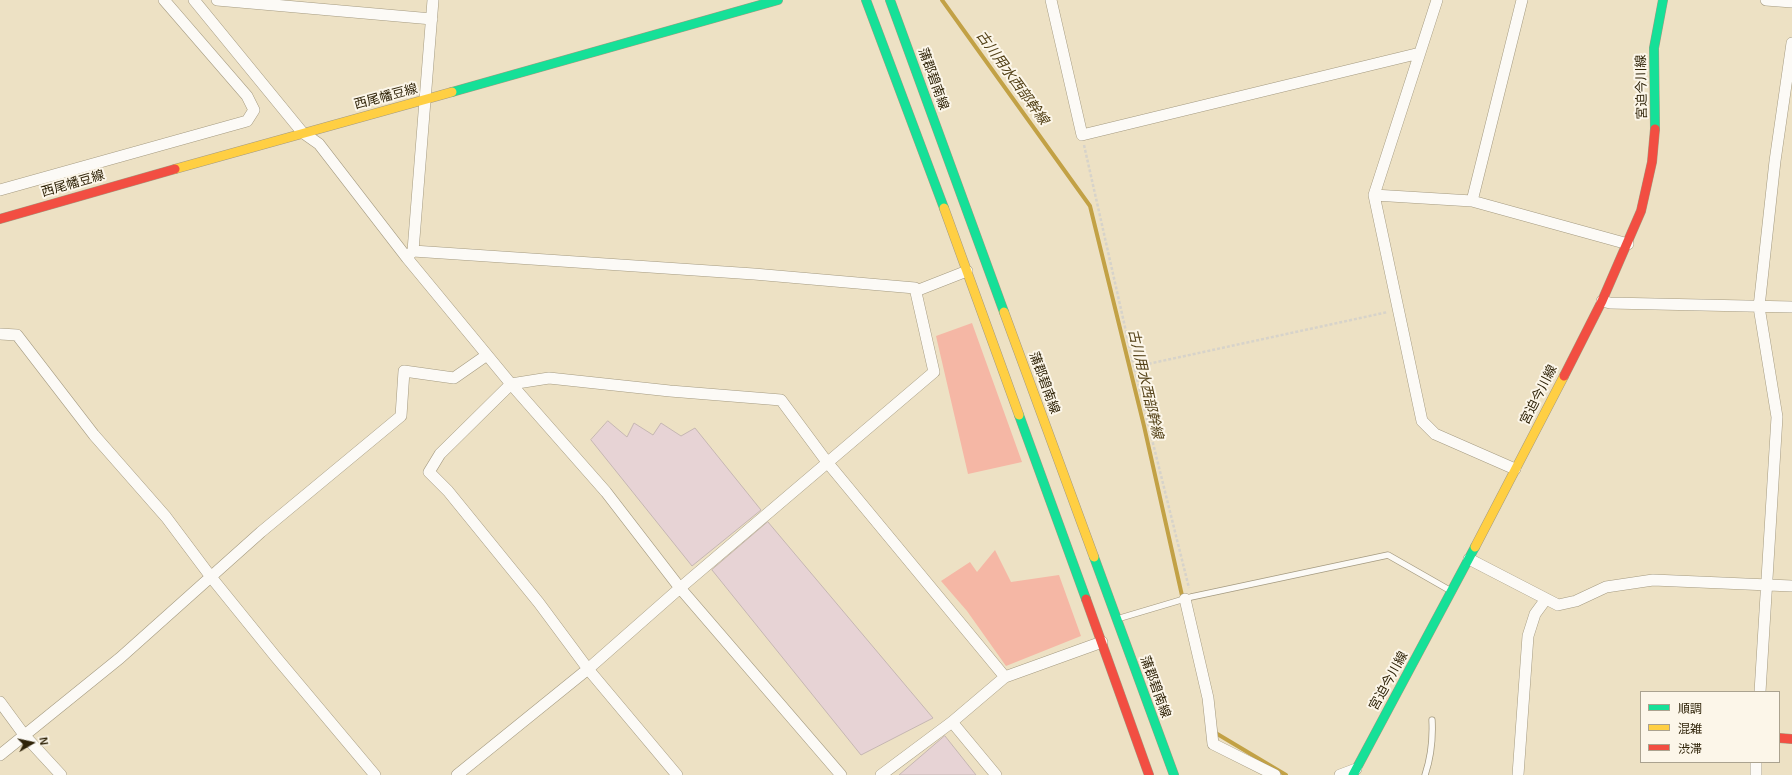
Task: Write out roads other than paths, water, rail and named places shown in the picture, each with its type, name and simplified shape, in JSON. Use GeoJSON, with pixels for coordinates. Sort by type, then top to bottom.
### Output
{"type":"FeatureCollection","features":[{"type":"Feature","properties":{"kind":"main road","name":"西尾幡豆線"},"geometry":{"type":"LineString","coordinates":[[0,219],[302,132],[426,100],[778,0]]}},
{"type":"Feature","properties":{"kind":"main road"},"geometry":{"type":"LineString","coordinates":[[866,0],[967,270],[1149,775]]}},
{"type":"Feature","properties":{"kind":"main road","name":"蒲郡碧南線"},"geometry":{"type":"LineString","coordinates":[[890,0],[1174,775]]}},
{"type":"Feature","properties":{"kind":"main road","name":"宮迫今川線"},"geometry":{"type":"LineString","coordinates":[[1354,772],[1516,469],[1602,301],[1628,244],[1641,211],[1652,162],[1656,123],[1654,48],[1663,0]]}},
{"type":"Feature","properties":{"kind":"main road"},"geometry":{"type":"LineString","coordinates":[[1780,738],[1792,739]]}},
{"type":"Feature","properties":{"kind":"street"},"geometry":{"type":"LineString","coordinates":[[0,190],[247,121],[254,110],[246,96],[164,0]]}},
{"type":"Feature","properties":{"kind":"street"},"geometry":{"type":"LineString","coordinates":[[211,0],[198,3],[302,132],[318,144],[410,255],[511,384],[606,492],[680,588],[841,775]]}},
{"type":"Feature","properties":{"kind":"street"},"geometry":{"type":"LineString","coordinates":[[217,0],[432,19]]}},
{"type":"Feature","properties":{"kind":"street"},"geometry":{"type":"LineString","coordinates":[[410,255],[426,100],[433,0]]}},
{"type":"Feature","properties":{"kind":"street"},"geometry":{"type":"LineString","coordinates":[[1051,0],[1082,135],[1420,53]]}},
{"type":"Feature","properties":{"kind":"street"},"geometry":{"type":"LineString","coordinates":[[1437,0],[1374,195],[1422,421],[1434,434],[1516,469]]}},
{"type":"Feature","properties":{"kind":"street"},"geometry":{"type":"LineString","coordinates":[[1472,201],[1522,0]]}},
{"type":"Feature","properties":{"kind":"street"},"geometry":{"type":"LineString","coordinates":[[1766,0],[1792,2]]}},
{"type":"Feature","properties":{"kind":"street"},"geometry":{"type":"LineString","coordinates":[[1760,691],[1777,417],[1759,307],[1775,161],[1792,43]]}},
{"type":"Feature","properties":{"kind":"street"},"geometry":{"type":"LineString","coordinates":[[1374,195],[1472,201],[1628,244]]}},
{"type":"Feature","properties":{"kind":"street"},"geometry":{"type":"LineString","coordinates":[[410,255],[754,274],[915,288],[934,372],[680,588],[588,669],[457,775]]}},
{"type":"Feature","properties":{"kind":"street"},"geometry":{"type":"LineString","coordinates":[[916,291],[967,270]]}},
{"type":"Feature","properties":{"kind":"street"},"geometry":{"type":"LineString","coordinates":[[1602,301],[1610,303],[1792,307]]}},
{"type":"Feature","properties":{"kind":"street"},"geometry":{"type":"LineString","coordinates":[[0,334],[17,335],[94,435],[166,517],[211,577],[375,775]]}},
{"type":"Feature","properties":{"kind":"street"},"geometry":{"type":"LineString","coordinates":[[0,755],[120,658],[261,532],[401,416],[404,371],[454,378],[487,355]]}},
{"type":"Feature","properties":{"kind":"street"},"geometry":{"type":"LineString","coordinates":[[677,775],[588,669],[539,603],[448,491],[429,472],[440,454],[511,384],[549,378],[670,391],[781,400],[827,462],[1005,677]]}},
{"type":"Feature","properties":{"kind":"street"},"geometry":{"type":"LineString","coordinates":[[1469,559],[1558,605],[1576,601],[1606,587],[1653,580],[1792,586]]}},
{"type":"Feature","properties":{"kind":"street"},"geometry":{"type":"LineString","coordinates":[[1188,598],[1208,698],[1213,744],[1275,775]]}},
{"type":"Feature","properties":{"kind":"street"},"geometry":{"type":"LineString","coordinates":[[1518,775],[1528,636],[1535,614],[1546,599]]}},
{"type":"Feature","properties":{"kind":"street"},"geometry":{"type":"LineString","coordinates":[[880,775],[952,722],[1005,677],[1102,642]]}},
{"type":"Feature","properties":{"kind":"street"},"geometry":{"type":"LineString","coordinates":[[0,702],[25,736],[61,775]]}},
{"type":"Feature","properties":{"kind":"street"},"geometry":{"type":"LineString","coordinates":[[952,722],[996,775]]}},
{"type":"Feature","properties":{"kind":"street"},"geometry":{"type":"LineString","coordinates":[[1756,763],[1756,775]]}},
{"type":"Feature","properties":{"kind":"street"},"geometry":{"type":"LineString","coordinates":[[1340,775],[1354,772]]}},
{"type":"Feature","properties":{"kind":"lane"},"geometry":{"type":"LineString","coordinates":[[1116,620],[1188,598],[1388,555],[1451,591]]}},
{"type":"Feature","properties":{"kind":"lane"},"geometry":{"type":"LineString","coordinates":[[1425,775],[1433,738],[1432,720]]}},
{"type":"Feature","properties":{"kind":"waterway","name":"古川用水西部幹線"},"geometry":{"type":"LineString","coordinates":[[942,0],[1090,206],[1144,426],[1183,600]]}},
{"type":"Feature","properties":{"kind":"waterway","name":"古川用水西部幹線"},"geometry":{"type":"LineString","coordinates":[[1214,732],[1286,775]]}}]}
